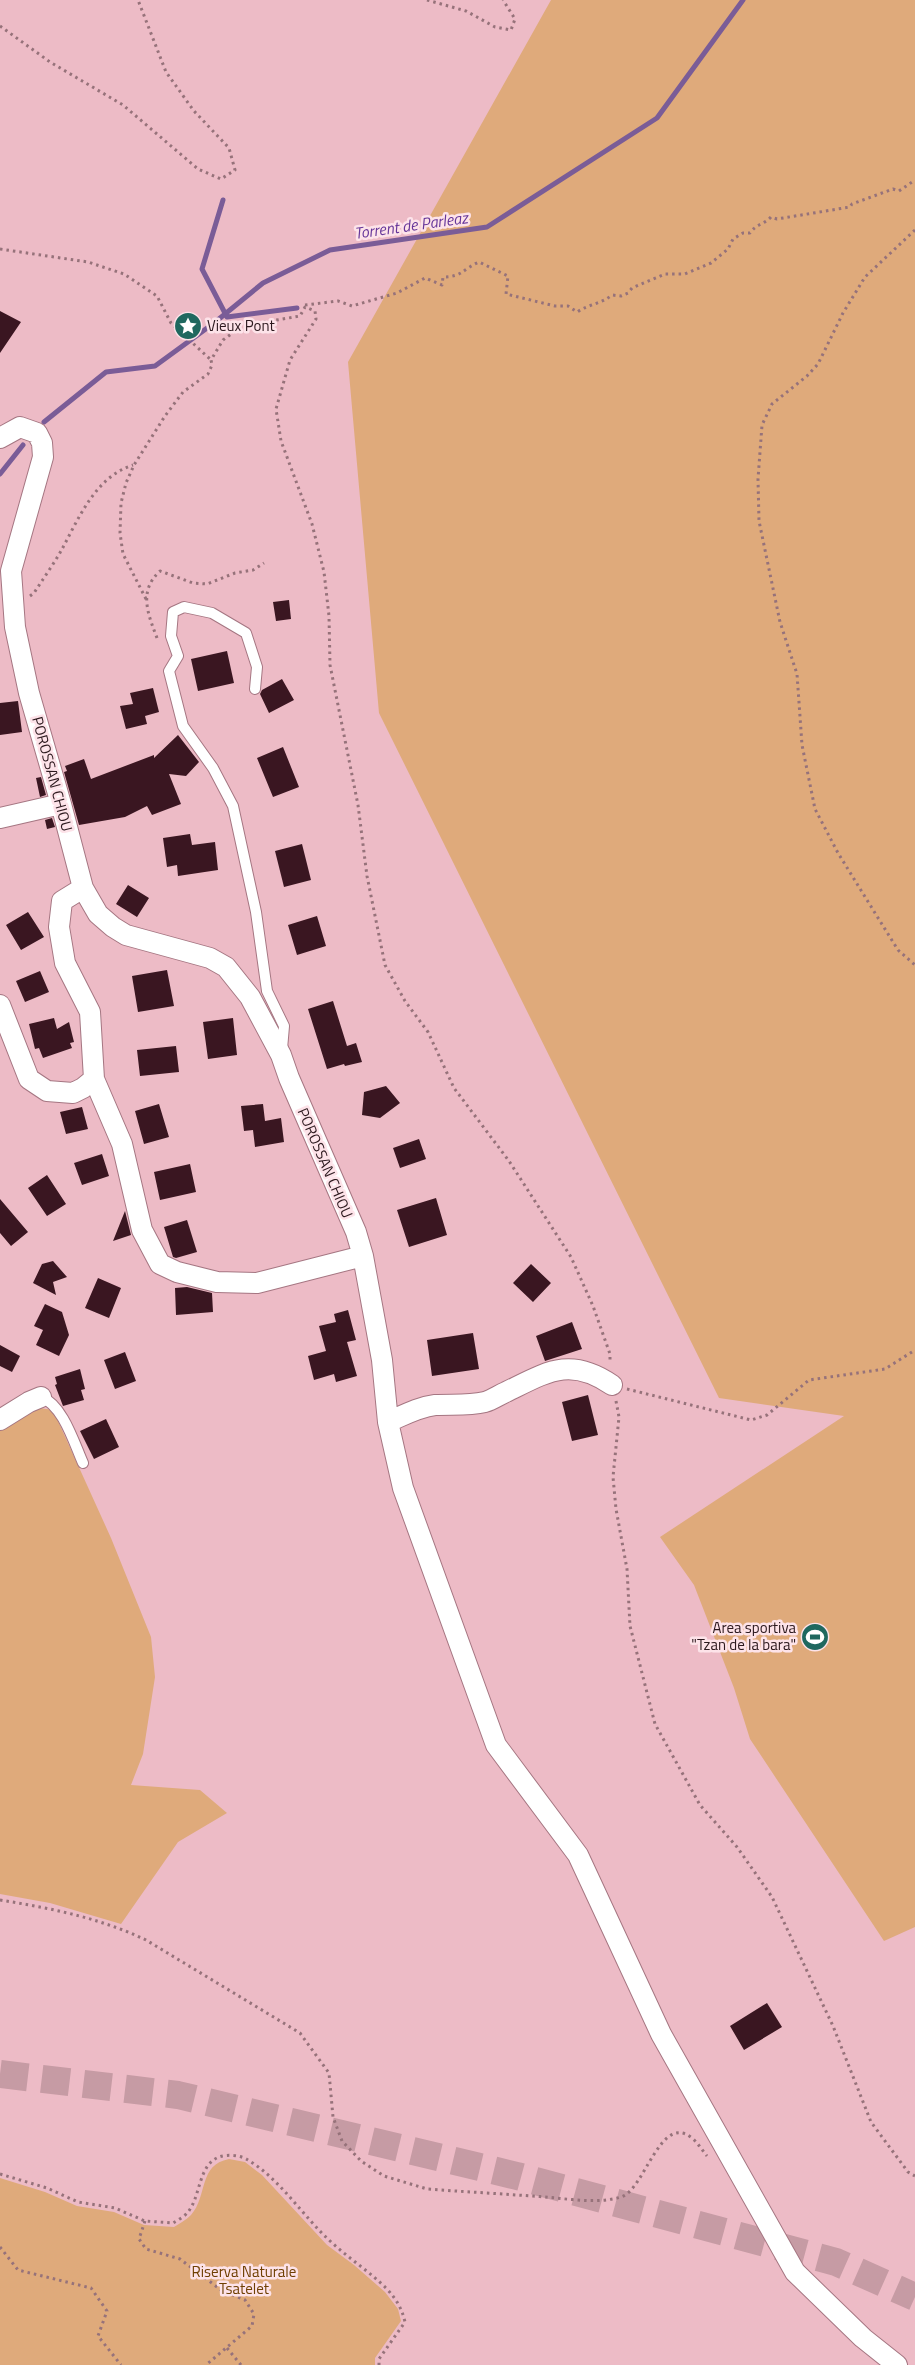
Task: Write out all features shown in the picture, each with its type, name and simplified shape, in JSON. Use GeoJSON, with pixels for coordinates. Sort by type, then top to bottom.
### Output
{"type":"FeatureCollection","features":[{"type":"Feature","properties":{"kind":"street","name":"POROSSAN CHIOU"},"geometry":{"type":"LineString","coordinates":[[0,438],[20,427],[37,433],[42,443],[43,457],[11,571],[15,627],[29,693],[62,804],[83,888],[98,914],[113,927],[126,935],[210,958],[226,967],[250,997],[281,1055],[289,1078],[356,1232],[382,1360],[388,1422],[403,1488],[496,1745],[578,1855],[661,2034],[796,2272],[863,2338],[897,2365]]}},
{"type":"Feature","properties":{"kind":"street"},"geometry":{"type":"LineString","coordinates":[[0,818],[62,804]]}},
{"type":"Feature","properties":{"kind":"street"},"geometry":{"type":"LineString","coordinates":[[83,888],[62,900],[59,927],[65,963],[90,1012],[94,1079],[122,1144],[142,1230],[160,1264],[177,1272],[217,1282],[257,1283],[364,1264]]}},
{"type":"Feature","properties":{"kind":"street"},"geometry":{"type":"LineString","coordinates":[[0,1005],[29,1079],[47,1091],[73,1093],[94,1079]]}},
{"type":"Feature","properties":{"kind":"street"},"geometry":{"type":"LineString","coordinates":[[388,1422],[415,1410],[435,1405],[467,1405],[487,1402],[549,1372],[573,1368],[595,1373],[612,1385]]}},
{"type":"Feature","properties":{"kind":"street"},"geometry":{"type":"LineString","coordinates":[[0,1420],[28,1402],[41,1397]]}},
{"type":"Feature","properties":{"kind":"lane","name":"POROSSAN CHIOU"},"geometry":{"type":"LineString","coordinates":[[255,689],[258,667],[246,633],[212,614],[184,607],[173,612],[171,636],[178,656],[169,671],[182,726],[213,768],[232,806],[256,912],[267,990],[284,1026],[281,1055]]}},
{"type":"Feature","properties":{"kind":"lane"},"geometry":{"type":"LineString","coordinates":[[41,1397],[49,1400],[57,1408],[83,1463]]}},
{"type":"Feature","properties":{"kind":"path"},"geometry":{"type":"LineString","coordinates":[[0,26],[50,62],[123,105],[198,169],[221,179],[235,170],[229,148],[194,111],[166,72],[138,0]]}},
{"type":"Feature","properties":{"kind":"path"},"geometry":{"type":"LineString","coordinates":[[427,0],[466,11],[494,27],[511,30],[515,19],[503,0]]}},
{"type":"Feature","properties":{"kind":"path"},"geometry":{"type":"LineString","coordinates":[[306,306],[338,301],[352,306],[397,293],[425,278],[442,285],[443,278],[456,277],[468,267],[479,262],[508,276],[506,294],[555,306],[568,306],[577,312],[586,306],[603,303],[612,295],[622,296],[632,288],[665,274],[686,274],[711,263],[728,249],[733,239],[743,233],[750,233],[756,225],[767,222],[771,216],[777,219],[850,207],[852,204],[894,189],[899,191],[915,180]]}},
{"type":"Feature","properties":{"kind":"path"},"geometry":{"type":"LineString","coordinates":[[915,230],[865,277],[843,313],[818,364],[807,376],[772,404],[762,425],[758,479],[759,521],[780,622],[797,674],[802,745],[815,809],[838,853],[898,950],[915,965]]}},
{"type":"Feature","properties":{"kind":"path"},"geometry":{"type":"LineString","coordinates":[[0,249],[88,262],[124,274],[157,296],[172,322],[200,352],[211,360]]}},
{"type":"Feature","properties":{"kind":"path"},"geometry":{"type":"LineString","coordinates":[[264,563],[252,570],[236,573],[207,584],[193,583],[160,571],[151,579],[146,599],[123,554],[120,533],[121,503],[126,483],[134,465],[165,416],[183,392],[208,374],[212,365],[211,360],[223,340],[242,326],[300,316],[306,306]]}},
{"type":"Feature","properties":{"kind":"path"},"geometry":{"type":"LineString","coordinates":[[306,306],[316,311],[316,319],[290,360],[276,409],[281,441],[312,524],[324,572],[329,616],[330,665],[358,806],[367,876],[385,965],[405,1001],[428,1032],[454,1088],[509,1161],[571,1257],[593,1306],[610,1354],[612,1385],[619,1417],[613,1477],[616,1509],[627,1569],[630,1626],[656,1724],[700,1805],[737,1847],[772,1897],[833,2026],[871,2122],[908,2172],[915,2176]]}},
{"type":"Feature","properties":{"kind":"path"},"geometry":{"type":"LineString","coordinates":[[13,604],[34,593],[61,552],[82,510],[95,493],[119,470],[134,465]]}},
{"type":"Feature","properties":{"kind":"path"},"geometry":{"type":"LineString","coordinates":[[612,1385],[751,1420],[767,1415],[809,1380],[885,1369],[915,1350]]}},
{"type":"Feature","properties":{"kind":"path"},"geometry":{"type":"LineString","coordinates":[[0,1900],[61,1911],[120,1928],[146,1940],[300,2034],[329,2073],[332,2117],[342,2140],[361,2161],[384,2176],[427,2189],[595,2201],[623,2197],[635,2187],[663,2141],[672,2134],[683,2134],[692,2138],[709,2158]]}},
{"type":"Feature","properties":{"kind":"path"},"geometry":{"type":"LineString","coordinates":[[0,2174],[47,2188],[78,2202],[115,2208],[145,2221],[173,2223],[188,2212],[208,2164],[218,2157],[229,2155],[247,2159],[264,2172],[330,2242],[356,2261],[388,2290],[401,2307],[405,2322],[379,2359],[379,2365]]}},
{"type":"Feature","properties":{"kind":"path"},"geometry":{"type":"LineString","coordinates":[[145,2221],[139,2239],[146,2249],[180,2259],[221,2290],[245,2300],[254,2314],[252,2326],[206,2365]]}},
{"type":"Feature","properties":{"kind":"path"},"geometry":{"type":"LineString","coordinates":[[0,2246],[18,2270],[91,2288],[106,2311],[98,2336],[121,2365]]}},
{"type":"Feature","properties":{"kind":"path"},"geometry":{"type":"LineString","coordinates":[[227,2348],[241,2365]]}},
{"type":"Feature","properties":{"kind":"green space"},"geometry":{"type":"Polygon","coordinates":[[[551,0],[915,0],[915,1927],[884,1941],[750,1739],[734,1688],[694,1585],[660,1537],[844,1416],[719,1398],[379,713],[348,362],[551,0]]]}},
{"type":"Feature","properties":{"kind":"green space"},"geometry":{"type":"Polygon","coordinates":[[[33,1407],[53,1410],[111,1538],[151,1637],[155,1677],[143,1754],[131,1785],[200,1790],[227,1813],[178,1842],[121,1924],[50,1903],[0,1894],[0,1428],[33,1407]]]}},
{"type":"Feature","properties":{"kind":"green space","name":"Riserva Naturale Tsatelet"},"geometry":{"type":"Polygon","coordinates":[[[229,2159],[245,2162],[262,2175],[327,2245],[385,2292],[398,2309],[401,2321],[375,2358],[375,2365],[0,2365],[0,2178],[45,2192],[77,2206],[114,2212],[144,2225],[174,2227],[191,2215],[200,2199],[208,2174],[212,2168],[219,2162],[229,2159]]]}},
{"type":"Feature","properties":{"kind":"building"},"geometry":{"type":"Polygon","coordinates":[[[0,311],[21,322],[0,353],[0,311]]]}},
{"type":"Feature","properties":{"kind":"building"},"geometry":{"type":"Polygon","coordinates":[[[289,600],[291,619],[276,621],[273,602],[289,600]]]}},
{"type":"Feature","properties":{"kind":"building"},"geometry":{"type":"Polygon","coordinates":[[[227,651],[234,683],[198,691],[191,659],[227,651]]]}},
{"type":"Feature","properties":{"kind":"building"},"geometry":{"type":"Polygon","coordinates":[[[282,679],[294,700],[269,713],[260,694],[262,690],[282,679]]]}},
{"type":"Feature","properties":{"kind":"building"},"geometry":{"type":"Polygon","coordinates":[[[153,688],[159,712],[145,716],[147,724],[126,729],[120,706],[133,704],[130,693],[153,688]]]}},
{"type":"Feature","properties":{"kind":"building"},"geometry":{"type":"Polygon","coordinates":[[[18,701],[22,732],[0,735],[0,703],[18,701]]]}},
{"type":"Feature","properties":{"kind":"building"},"geometry":{"type":"Polygon","coordinates":[[[178,735],[199,762],[186,776],[169,774],[181,804],[152,815],[147,806],[125,817],[79,825],[64,772],[67,771],[65,766],[84,759],[91,779],[154,755],[154,758],[178,735]]]}},
{"type":"Feature","properties":{"kind":"building"},"geometry":{"type":"Polygon","coordinates":[[[283,747],[299,787],[273,797],[257,758],[283,747]]]}},
{"type":"Feature","properties":{"kind":"building"},"geometry":{"type":"Polygon","coordinates":[[[41,777],[46,795],[40,797],[36,778],[41,777]]]}},
{"type":"Feature","properties":{"kind":"building"},"geometry":{"type":"Polygon","coordinates":[[[52,818],[55,827],[47,829],[45,820],[52,818]]]}},
{"type":"Feature","properties":{"kind":"building"},"geometry":{"type":"Polygon","coordinates":[[[190,834],[192,845],[215,842],[218,870],[178,876],[177,865],[167,867],[163,838],[190,834]]]}},
{"type":"Feature","properties":{"kind":"building"},"geometry":{"type":"Polygon","coordinates":[[[302,844],[311,880],[284,887],[275,851],[302,844]]]}},
{"type":"Feature","properties":{"kind":"building"},"geometry":{"type":"Polygon","coordinates":[[[128,885],[149,898],[137,917],[116,904],[128,885]]]}},
{"type":"Feature","properties":{"kind":"building"},"geometry":{"type":"Polygon","coordinates":[[[28,912],[44,937],[21,950],[6,925],[28,912]]]}},
{"type":"Feature","properties":{"kind":"building"},"geometry":{"type":"Polygon","coordinates":[[[317,916],[326,946],[297,955],[288,925],[317,916]]]}},
{"type":"Feature","properties":{"kind":"building"},"geometry":{"type":"Polygon","coordinates":[[[167,970],[174,1006],[138,1012],[132,976],[167,970]]]}},
{"type":"Feature","properties":{"kind":"building"},"geometry":{"type":"Polygon","coordinates":[[[40,971],[49,992],[25,1002],[16,981],[40,971]]]}},
{"type":"Feature","properties":{"kind":"building"},"geometry":{"type":"Polygon","coordinates":[[[333,1001],[347,1046],[356,1043],[362,1062],[345,1066],[344,1064],[327,1069],[308,1009],[333,1001]]]}},
{"type":"Feature","properties":{"kind":"building"},"geometry":{"type":"Polygon","coordinates":[[[54,1018],[57,1029],[69,1022],[74,1042],[70,1043],[72,1048],[43,1058],[39,1048],[35,1049],[29,1024],[54,1018]]]}},
{"type":"Feature","properties":{"kind":"building"},"geometry":{"type":"Polygon","coordinates":[[[233,1018],[237,1055],[208,1059],[203,1022],[233,1018]]]}},
{"type":"Feature","properties":{"kind":"building"},"geometry":{"type":"Polygon","coordinates":[[[176,1046],[179,1072],[140,1076],[137,1050],[176,1046]]]}},
{"type":"Feature","properties":{"kind":"building"},"geometry":{"type":"Polygon","coordinates":[[[386,1086],[400,1103],[380,1118],[362,1115],[364,1092],[386,1086]]]}},
{"type":"Feature","properties":{"kind":"building"},"geometry":{"type":"Polygon","coordinates":[[[159,1104],[169,1137],[144,1144],[135,1111],[159,1104]]]}},
{"type":"Feature","properties":{"kind":"building"},"geometry":{"type":"Polygon","coordinates":[[[263,1104],[265,1121],[281,1118],[284,1142],[255,1147],[253,1130],[244,1131],[241,1106],[263,1104]]]}},
{"type":"Feature","properties":{"kind":"building"},"geometry":{"type":"Polygon","coordinates":[[[82,1107],[88,1129],[66,1134],[60,1112],[82,1107]]]}},
{"type":"Feature","properties":{"kind":"building"},"geometry":{"type":"Polygon","coordinates":[[[419,1139],[426,1159],[400,1168],[393,1148],[419,1139]]]}},
{"type":"Feature","properties":{"kind":"building"},"geometry":{"type":"Polygon","coordinates":[[[102,1154],[109,1176],[82,1185],[74,1163],[102,1154]]]}},
{"type":"Feature","properties":{"kind":"building"},"geometry":{"type":"Polygon","coordinates":[[[190,1164],[196,1192],[160,1200],[154,1172],[190,1164]]]}},
{"type":"Feature","properties":{"kind":"building"},"geometry":{"type":"Polygon","coordinates":[[[47,1175],[66,1204],[47,1216],[28,1188],[47,1175]]]}},
{"type":"Feature","properties":{"kind":"building"},"geometry":{"type":"Polygon","coordinates":[[[436,1198],[447,1235],[409,1247],[397,1210],[436,1198]]]}},
{"type":"Feature","properties":{"kind":"building"},"geometry":{"type":"Polygon","coordinates":[[[0,1199],[28,1232],[11,1246],[0,1233],[0,1199]]]}},
{"type":"Feature","properties":{"kind":"building"},"geometry":{"type":"Polygon","coordinates":[[[125,1211],[131,1235],[113,1241],[125,1211]]]}},
{"type":"Feature","properties":{"kind":"building"},"geometry":{"type":"Polygon","coordinates":[[[187,1220],[197,1252],[176,1258],[173,1257],[164,1227],[187,1220]]]}},
{"type":"Feature","properties":{"kind":"building"},"geometry":{"type":"Polygon","coordinates":[[[53,1261],[67,1277],[53,1282],[56,1295],[33,1283],[42,1264],[53,1261]]]}},
{"type":"Feature","properties":{"kind":"building"},"geometry":{"type":"Polygon","coordinates":[[[531,1264],[551,1283],[533,1302],[513,1283],[531,1264]]]}},
{"type":"Feature","properties":{"kind":"building"},"geometry":{"type":"Polygon","coordinates":[[[98,1278],[121,1288],[109,1318],[85,1308],[98,1278]]]}},
{"type":"Feature","properties":{"kind":"building"},"geometry":{"type":"Polygon","coordinates":[[[187,1287],[212,1293],[213,1312],[176,1315],[175,1288],[187,1287]]]}},
{"type":"Feature","properties":{"kind":"building"},"geometry":{"type":"Polygon","coordinates":[[[45,1304],[62,1312],[69,1335],[59,1356],[36,1345],[43,1330],[34,1326],[45,1304]]]}},
{"type":"Feature","properties":{"kind":"building"},"geometry":{"type":"Polygon","coordinates":[[[348,1310],[356,1340],[347,1342],[357,1376],[336,1382],[334,1374],[314,1380],[308,1356],[326,1351],[319,1326],[336,1322],[334,1314],[348,1310]]]}},
{"type":"Feature","properties":{"kind":"building"},"geometry":{"type":"Polygon","coordinates":[[[572,1322],[582,1349],[545,1361],[536,1336],[572,1322]]]}},
{"type":"Feature","properties":{"kind":"building"},"geometry":{"type":"Polygon","coordinates":[[[473,1333],[479,1369],[432,1376],[427,1340],[473,1333]]]}},
{"type":"Feature","properties":{"kind":"building"},"geometry":{"type":"Polygon","coordinates":[[[0,1345],[20,1356],[12,1372],[0,1366],[0,1345]]]}},
{"type":"Feature","properties":{"kind":"building"},"geometry":{"type":"Polygon","coordinates":[[[125,1352],[136,1381],[115,1389],[104,1360],[125,1352]]]}},
{"type":"Feature","properties":{"kind":"building"},"geometry":{"type":"Polygon","coordinates":[[[80,1369],[85,1389],[81,1390],[84,1400],[63,1406],[55,1385],[57,1384],[55,1377],[80,1369]]]}},
{"type":"Feature","properties":{"kind":"building"},"geometry":{"type":"Polygon","coordinates":[[[588,1395],[598,1435],[572,1441],[562,1402],[588,1395]]]}},
{"type":"Feature","properties":{"kind":"building"},"geometry":{"type":"Polygon","coordinates":[[[106,1419],[119,1447],[94,1459],[80,1431],[106,1419]]]}},
{"type":"Feature","properties":{"kind":"building"},"geometry":{"type":"Polygon","coordinates":[[[767,2003],[782,2027],[744,2050],[730,2026],[767,2003]]]}},
{"type":"Feature","properties":{"kind":"waterway","name":"Torrent de Parleaz"},"geometry":{"type":"LineString","coordinates":[[44,422],[106,372],[155,366],[214,323],[263,283],[330,250],[487,227],[657,118],[743,0]]}},
{"type":"Feature","properties":{"kind":"waterway"},"geometry":{"type":"LineString","coordinates":[[223,200],[202,269],[227,317],[297,308]]}},
{"type":"Feature","properties":{"kind":"waterway","name":"Torrent de Parleaz"},"geometry":{"type":"LineString","coordinates":[[0,474],[23,445]]}},
{"type":"Feature","properties":{"kind":"tunnel"},"geometry":{"type":"LineString","coordinates":[[0,2074],[178,2095],[517,2176],[836,2262],[915,2297]]}},
{"type":"Feature","properties":{"kind":"place","name":"Vieux Pont"},"geometry":{"type":"Point","coordinates":[188,326]}},
{"type":"Feature","properties":{"kind":"place","name":"Area sportiva \"Tzan de la bara\""},"geometry":{"type":"Point","coordinates":[815,1637]}}]}
